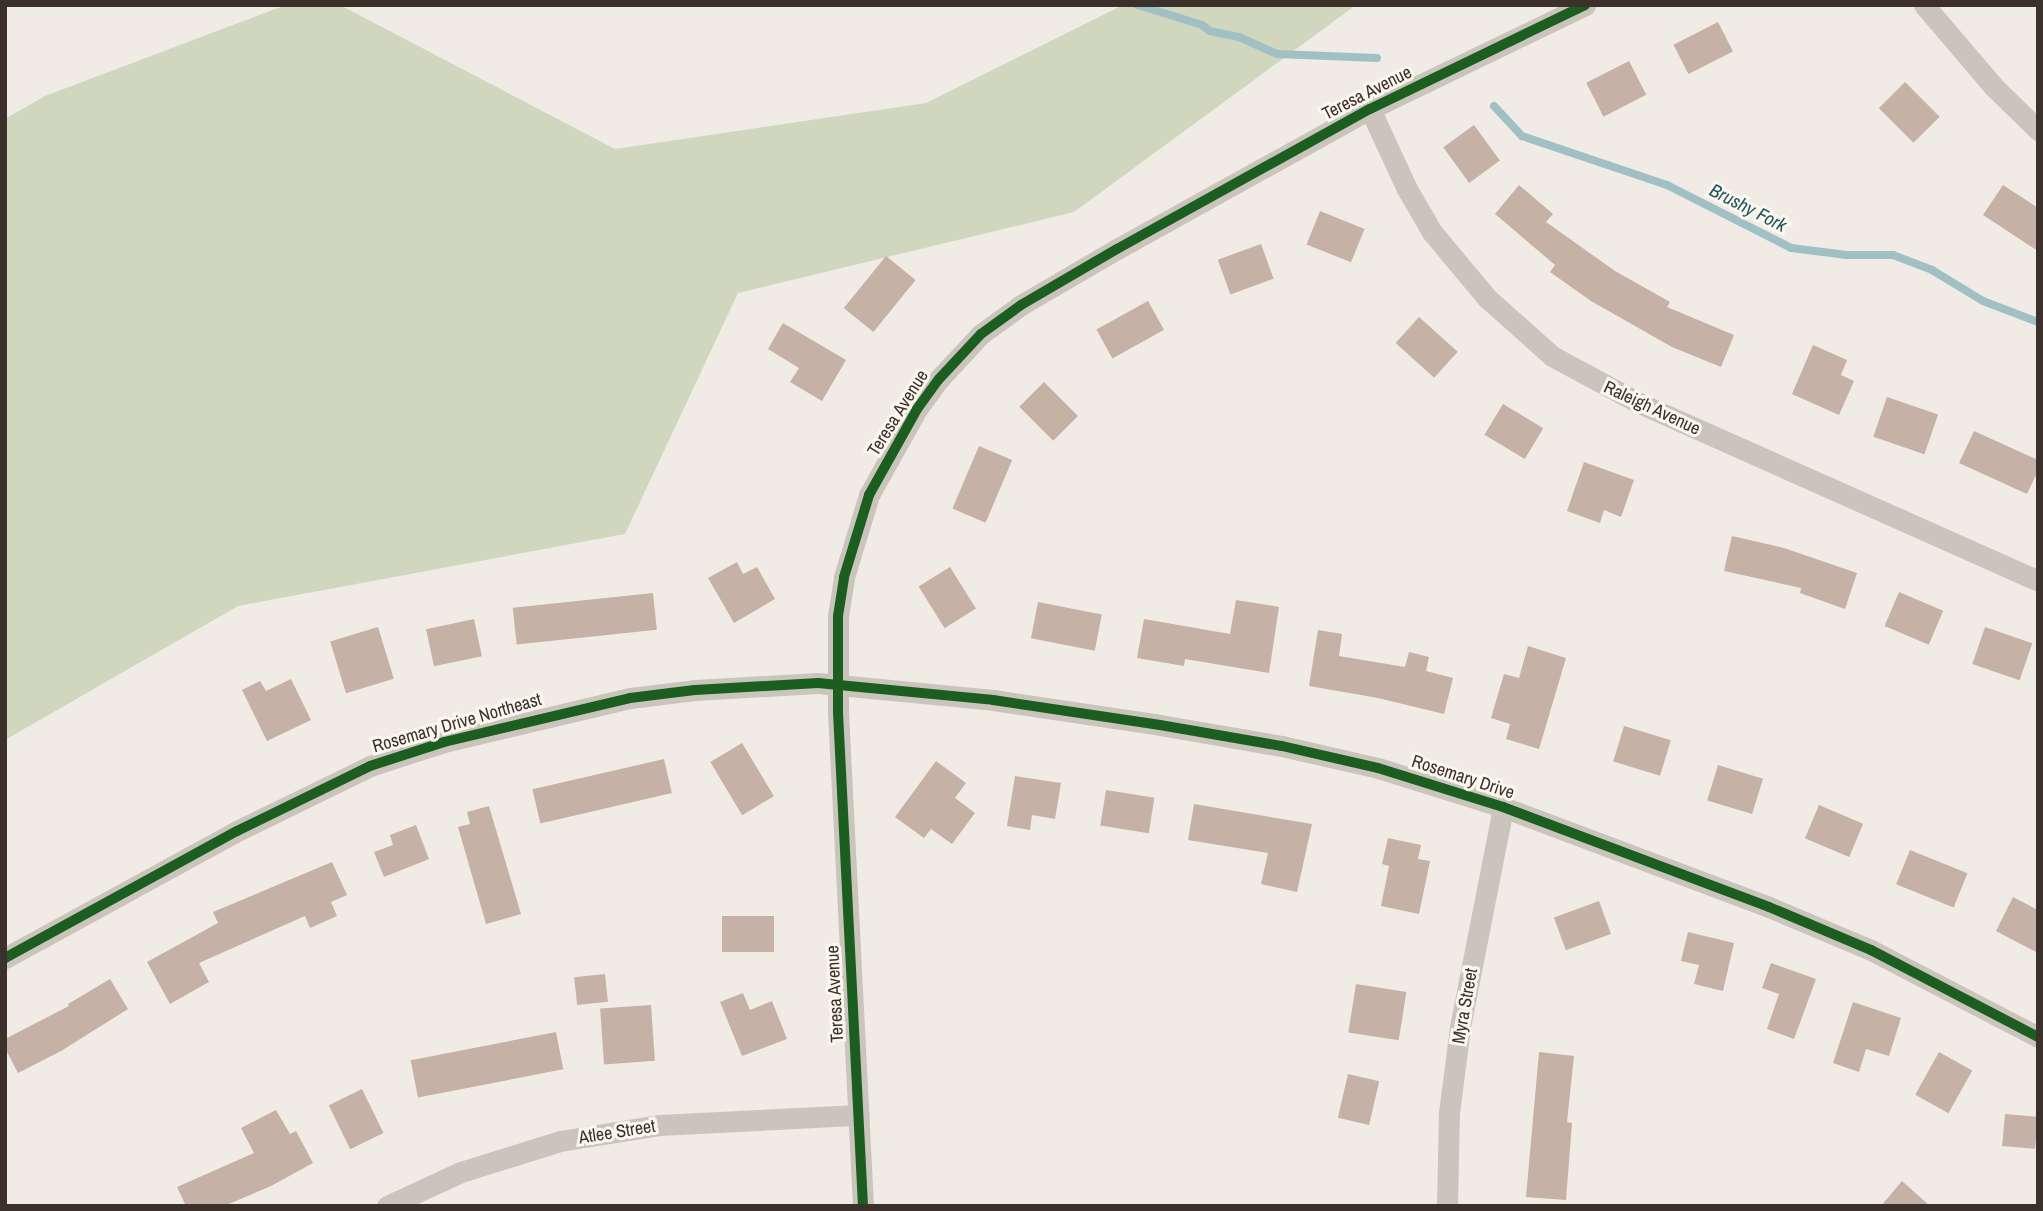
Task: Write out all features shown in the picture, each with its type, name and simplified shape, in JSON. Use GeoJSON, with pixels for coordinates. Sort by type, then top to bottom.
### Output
{"type":"FeatureCollection","features":[{"type":"Feature","properties":{"kind":"street","name":"Teresa Avenue"},"geometry":{"type":"LineString","coordinates":[[863,1206],[837,684],[838,616],[855,536],[869,495],[917,409],[939,379],[981,334],[1021,305],[1117,248],[1370,109],[1585,5]]}},
{"type":"Feature","properties":{"kind":"street"},"geometry":{"type":"LineString","coordinates":[[1924,5],[1994,88],[2038,130]]}},
{"type":"Feature","properties":{"kind":"street","name":"Raleigh Avenue"},"geometry":{"type":"LineString","coordinates":[[1370,109],[1407,189],[1432,232],[1487,298],[1552,356],[1639,403],[2038,581]]}},
{"type":"Feature","properties":{"kind":"street","name":"Rosemary Drive"},"geometry":{"type":"LineString","coordinates":[[837,684],[993,700],[1282,746],[1378,768],[1503,807],[1769,907],[1871,950],[2038,1037]]}},
{"type":"Feature","properties":{"kind":"street","name":"Rosemary Drive Northeast"},"geometry":{"type":"LineString","coordinates":[[5,958],[316,792],[370,766],[444,741],[630,698],[695,690],[837,684]]}},
{"type":"Feature","properties":{"kind":"street","name":"Myra Street"},"geometry":{"type":"LineString","coordinates":[[1447,1206],[1449,1113],[1460,1027],[1503,807]]}},
{"type":"Feature","properties":{"kind":"street","name":"Atlee Street"},"geometry":{"type":"LineString","coordinates":[[387,1206],[461,1172],[560,1141],[659,1125],[859,1115]]}},
{"type":"Feature","properties":{"kind":"green space"},"geometry":{"type":"Polygon","coordinates":[[[286,5],[340,5],[615,149],[926,103],[1123,5],[1356,5],[1074,212],[738,293],[625,534],[238,606],[5,740],[5,119],[45,96],[286,5]]]}},
{"type":"Feature","properties":{"kind":"building"},"geometry":{"type":"Polygon","coordinates":[[[1718,22],[1733,51],[1688,74],[1673,45],[1718,22]]]}},
{"type":"Feature","properties":{"kind":"building"},"geometry":{"type":"Polygon","coordinates":[[[1629,61],[1646,95],[1603,117],[1586,83],[1629,61]]]}},
{"type":"Feature","properties":{"kind":"building"},"geometry":{"type":"Polygon","coordinates":[[[1905,82],[1940,117],[1913,143],[1879,108],[1905,82]]]}},
{"type":"Feature","properties":{"kind":"building"},"geometry":{"type":"Polygon","coordinates":[[[1474,125],[1500,161],[1469,183],[1443,147],[1474,125]]]}},
{"type":"Feature","properties":{"kind":"building"},"geometry":{"type":"Polygon","coordinates":[[[1519,185],[1553,214],[1546,222],[1615,271],[1670,302],[1667,307],[1734,335],[1721,367],[1672,347],[1591,301],[1550,272],[1555,265],[1495,214],[1519,185]]]}},
{"type":"Feature","properties":{"kind":"building"},"geometry":{"type":"Polygon","coordinates":[[[2003,185],[2038,208],[2038,251],[1983,215],[2003,185]]]}},
{"type":"Feature","properties":{"kind":"building"},"geometry":{"type":"Polygon","coordinates":[[[1320,211],[1365,229],[1351,262],[1307,244],[1320,211]]]}},
{"type":"Feature","properties":{"kind":"building"},"geometry":{"type":"Polygon","coordinates":[[[1261,244],[1274,279],[1230,295],[1218,260],[1261,244]]]}},
{"type":"Feature","properties":{"kind":"building"},"geometry":{"type":"Polygon","coordinates":[[[886,256],[916,280],[873,332],[844,308],[886,256]]]}},
{"type":"Feature","properties":{"kind":"building"},"geometry":{"type":"Polygon","coordinates":[[[1148,301],[1164,330],[1112,358],[1096,330],[1148,301]]]}},
{"type":"Feature","properties":{"kind":"building"},"geometry":{"type":"Polygon","coordinates":[[[1419,317],[1458,352],[1434,378],[1396,343],[1419,317]]]}},
{"type":"Feature","properties":{"kind":"building"},"geometry":{"type":"Polygon","coordinates":[[[783,323],[846,360],[822,401],[790,382],[799,368],[768,349],[783,323]]]}},
{"type":"Feature","properties":{"kind":"building"},"geometry":{"type":"Polygon","coordinates":[[[1813,345],[1847,360],[1841,375],[1854,381],[1839,415],[1792,394],[1813,345]]]}},
{"type":"Feature","properties":{"kind":"building"},"geometry":{"type":"Polygon","coordinates":[[[1044,382],[1078,416],[1053,441],[1019,407],[1044,382]]]}},
{"type":"Feature","properties":{"kind":"building"},"geometry":{"type":"Polygon","coordinates":[[[1887,397],[1938,415],[1924,454],[1873,437],[1887,397]]]}},
{"type":"Feature","properties":{"kind":"building"},"geometry":{"type":"Polygon","coordinates":[[[1503,404],[1543,428],[1525,459],[1484,435],[1503,404]]]}},
{"type":"Feature","properties":{"kind":"building"},"geometry":{"type":"Polygon","coordinates":[[[1974,431],[2038,460],[2038,471],[2027,494],[1959,463],[1974,431]]]}},
{"type":"Feature","properties":{"kind":"building"},"geometry":{"type":"Polygon","coordinates":[[[979,446],[1012,460],[986,523],[952,509],[979,446]]]}},
{"type":"Feature","properties":{"kind":"building"},"geometry":{"type":"Polygon","coordinates":[[[1584,462],[1634,480],[1621,517],[1604,510],[1600,523],[1567,511],[1584,462]]]}},
{"type":"Feature","properties":{"kind":"building"},"geometry":{"type":"Polygon","coordinates":[[[1732,536],[1784,548],[1857,573],[1845,609],[1800,593],[1801,588],[1724,571],[1732,536]]]}},
{"type":"Feature","properties":{"kind":"building"},"geometry":{"type":"Polygon","coordinates":[[[737,562],[743,574],[757,567],[775,599],[734,623],[708,578],[737,562]]]}},
{"type":"Feature","properties":{"kind":"building"},"geometry":{"type":"Polygon","coordinates":[[[950,567],[976,609],[945,628],[919,587],[950,567]]]}},
{"type":"Feature","properties":{"kind":"building"},"geometry":{"type":"Polygon","coordinates":[[[1899,592],[1943,611],[1929,645],[1885,626],[1899,592]]]}},
{"type":"Feature","properties":{"kind":"building"},"geometry":{"type":"Polygon","coordinates":[[[653,593],[657,630],[517,645],[513,608],[653,593]]]}},
{"type":"Feature","properties":{"kind":"building"},"geometry":{"type":"Polygon","coordinates":[[[1236,600],[1279,607],[1269,673],[1185,659],[1184,666],[1137,658],[1144,619],[1230,634],[1236,600]]]}},
{"type":"Feature","properties":{"kind":"building"},"geometry":{"type":"Polygon","coordinates":[[[1038,602],[1102,614],[1095,651],[1031,638],[1038,602]]]}},
{"type":"Feature","properties":{"kind":"building"},"geometry":{"type":"Polygon","coordinates":[[[474,619],[482,656],[434,666],[426,629],[474,619]]]}},
{"type":"Feature","properties":{"kind":"building"},"geometry":{"type":"Polygon","coordinates":[[[378,627],[394,679],[346,693],[330,642],[378,627]]]}},
{"type":"Feature","properties":{"kind":"building"},"geometry":{"type":"Polygon","coordinates":[[[1985,627],[2032,643],[2020,680],[1972,664],[1985,627]]]}},
{"type":"Feature","properties":{"kind":"building"},"geometry":{"type":"Polygon","coordinates":[[[1318,630],[1342,634],[1339,656],[1405,667],[1409,652],[1429,657],[1426,671],[1453,678],[1444,714],[1378,698],[1309,686],[1318,630]]]}},
{"type":"Feature","properties":{"kind":"building"},"geometry":{"type":"Polygon","coordinates":[[[1528,646],[1566,658],[1539,749],[1506,739],[1510,724],[1491,718],[1504,674],[1519,678],[1528,646]]]}},
{"type":"Feature","properties":{"kind":"building"},"geometry":{"type":"Polygon","coordinates":[[[291,679],[311,720],[267,741],[242,690],[260,681],[266,691],[291,679]]]}},
{"type":"Feature","properties":{"kind":"building"},"geometry":{"type":"Polygon","coordinates":[[[1624,726],[1671,740],[1660,776],[1613,761],[1624,726]]]}},
{"type":"Feature","properties":{"kind":"building"},"geometry":{"type":"Polygon","coordinates":[[[742,743],[774,796],[742,815],[710,762],[742,743]]]}},
{"type":"Feature","properties":{"kind":"building"},"geometry":{"type":"Polygon","coordinates":[[[664,759],[672,793],[540,823],[532,789],[664,759]]]}},
{"type":"Feature","properties":{"kind":"building"},"geometry":{"type":"Polygon","coordinates":[[[936,761],[966,783],[955,798],[975,813],[952,844],[931,829],[924,838],[895,817],[936,761]]]}},
{"type":"Feature","properties":{"kind":"building"},"geometry":{"type":"Polygon","coordinates":[[[1718,765],[1763,779],[1752,814],[1707,800],[1718,765]]]}},
{"type":"Feature","properties":{"kind":"building"},"geometry":{"type":"Polygon","coordinates":[[[1015,776],[1061,783],[1055,819],[1032,815],[1030,830],[1007,826],[1015,776]]]}},
{"type":"Feature","properties":{"kind":"building"},"geometry":{"type":"Polygon","coordinates":[[[1106,790],[1154,798],[1149,833],[1100,826],[1106,790]]]}},
{"type":"Feature","properties":{"kind":"building"},"geometry":{"type":"Polygon","coordinates":[[[1194,804],[1312,824],[1297,892],[1261,884],[1268,853],[1188,840],[1194,804]]]}},
{"type":"Feature","properties":{"kind":"building"},"geometry":{"type":"Polygon","coordinates":[[[1819,805],[1863,824],[1849,857],[1805,838],[1819,805]]]}},
{"type":"Feature","properties":{"kind":"building"},"geometry":{"type":"Polygon","coordinates":[[[489,806],[521,914],[486,924],[458,827],[470,824],[467,812],[489,806]]]}},
{"type":"Feature","properties":{"kind":"building"},"geometry":{"type":"Polygon","coordinates":[[[416,825],[429,859],[384,877],[374,852],[393,845],[390,835],[416,825]]]}},
{"type":"Feature","properties":{"kind":"building"},"geometry":{"type":"Polygon","coordinates":[[[1388,838],[1421,845],[1418,859],[1430,861],[1419,914],[1381,906],[1389,866],[1382,864],[1388,838]]]}},
{"type":"Feature","properties":{"kind":"building"},"geometry":{"type":"Polygon","coordinates":[[[1910,850],[1967,873],[1954,908],[1896,884],[1910,850]]]}},
{"type":"Feature","properties":{"kind":"building"},"geometry":{"type":"Polygon","coordinates":[[[332,862],[347,895],[331,902],[337,916],[310,928],[305,916],[199,963],[209,982],[170,1004],[147,962],[218,923],[213,912],[332,862]]]}},
{"type":"Feature","properties":{"kind":"building"},"geometry":{"type":"Polygon","coordinates":[[[2013,897],[2038,910],[2038,953],[1996,931],[2013,897]]]}},
{"type":"Feature","properties":{"kind":"building"},"geometry":{"type":"Polygon","coordinates":[[[1599,901],[1611,934],[1566,950],[1554,917],[1599,901]]]}},
{"type":"Feature","properties":{"kind":"building"},"geometry":{"type":"Polygon","coordinates":[[[722,916],[774,916],[774,952],[722,952],[722,916]]]}},
{"type":"Feature","properties":{"kind":"building"},"geometry":{"type":"Polygon","coordinates":[[[1688,932],[1734,943],[1723,991],[1694,984],[1699,965],[1681,961],[1688,932]]]}},
{"type":"Feature","properties":{"kind":"building"},"geometry":{"type":"Polygon","coordinates":[[[1771,963],[1816,979],[1794,1039],[1767,1029],[1779,994],[1762,988],[1771,963]]]}},
{"type":"Feature","properties":{"kind":"building"},"geometry":{"type":"Polygon","coordinates":[[[605,974],[608,1002],[577,1005],[574,977],[605,974]]]}},
{"type":"Feature","properties":{"kind":"building"},"geometry":{"type":"Polygon","coordinates":[[[110,979],[128,1009],[61,1051],[18,1073],[5,1048],[5,1039],[69,1006],[68,1004],[110,979]]]}},
{"type":"Feature","properties":{"kind":"building"},"geometry":{"type":"Polygon","coordinates":[[[1356,984],[1406,992],[1399,1040],[1348,1032],[1356,984]]]}},
{"type":"Feature","properties":{"kind":"building"},"geometry":{"type":"Polygon","coordinates":[[[743,993],[750,1010],[772,1001],[787,1039],[742,1056],[720,1002],[743,993]]]}},
{"type":"Feature","properties":{"kind":"building"},"geometry":{"type":"Polygon","coordinates":[[[1853,1002],[1901,1018],[1889,1056],[1866,1049],[1859,1072],[1833,1063],[1853,1002]]]}},
{"type":"Feature","properties":{"kind":"building"},"geometry":{"type":"Polygon","coordinates":[[[651,1005],[655,1061],[604,1064],[600,1009],[651,1005]]]}},
{"type":"Feature","properties":{"kind":"building"},"geometry":{"type":"Polygon","coordinates":[[[556,1032],[563,1069],[418,1098],[411,1060],[556,1032]]]}},
{"type":"Feature","properties":{"kind":"building"},"geometry":{"type":"Polygon","coordinates":[[[1539,1052],[1574,1056],[1567,1122],[1572,1123],[1566,1200],[1526,1197],[1539,1052]]]}},
{"type":"Feature","properties":{"kind":"building"},"geometry":{"type":"Polygon","coordinates":[[[1939,1052],[1972,1070],[1948,1113],[1915,1095],[1939,1052]]]}},
{"type":"Feature","properties":{"kind":"building"},"geometry":{"type":"Polygon","coordinates":[[[1348,1074],[1379,1081],[1369,1125],[1338,1118],[1348,1074]]]}},
{"type":"Feature","properties":{"kind":"building"},"geometry":{"type":"Polygon","coordinates":[[[362,1089],[383,1133],[350,1149],[329,1105],[362,1089]]]}},
{"type":"Feature","properties":{"kind":"building"},"geometry":{"type":"Polygon","coordinates":[[[276,1110],[290,1134],[296,1131],[313,1163],[271,1186],[224,1206],[186,1206],[177,1187],[254,1153],[241,1128],[276,1110]]]}},
{"type":"Feature","properties":{"kind":"building"},"geometry":{"type":"Polygon","coordinates":[[[2005,1114],[2038,1117],[2035,1149],[2002,1146],[2005,1114]]]}},
{"type":"Feature","properties":{"kind":"building"},"geometry":{"type":"Polygon","coordinates":[[[1902,1181],[1930,1206],[1881,1206],[1902,1181]]]}},
{"type":"Feature","properties":{"kind":"waterway","name":"Brushy Fork"},"geometry":{"type":"LineString","coordinates":[[1138,5],[1202,25],[1210,31],[1239,37],[1277,54],[1377,58]]}},
{"type":"Feature","properties":{"kind":"waterway","name":"Brushy Fork"},"geometry":{"type":"LineString","coordinates":[[1494,106],[1522,136],[1667,185],[1791,248],[1847,255],[1893,255],[1932,270],[1983,301],[2038,322]]}},
{"type":"Feature","properties":{"kind":"cycle path"},"geometry":{"type":"LineString","coordinates":[[863,1206],[838,712],[838,616],[844,577],[869,495],[917,409],[939,379],[981,334],[1021,305],[1370,109],[1585,5]]}},
{"type":"Feature","properties":{"kind":"cycle path"},"geometry":{"type":"LineString","coordinates":[[5,958],[237,831],[370,766],[444,742],[630,698],[695,690],[818,683],[993,700],[1160,725],[1282,746],[1378,768],[1503,807],[1769,907],[1871,950],[2038,1037]]}}]}
